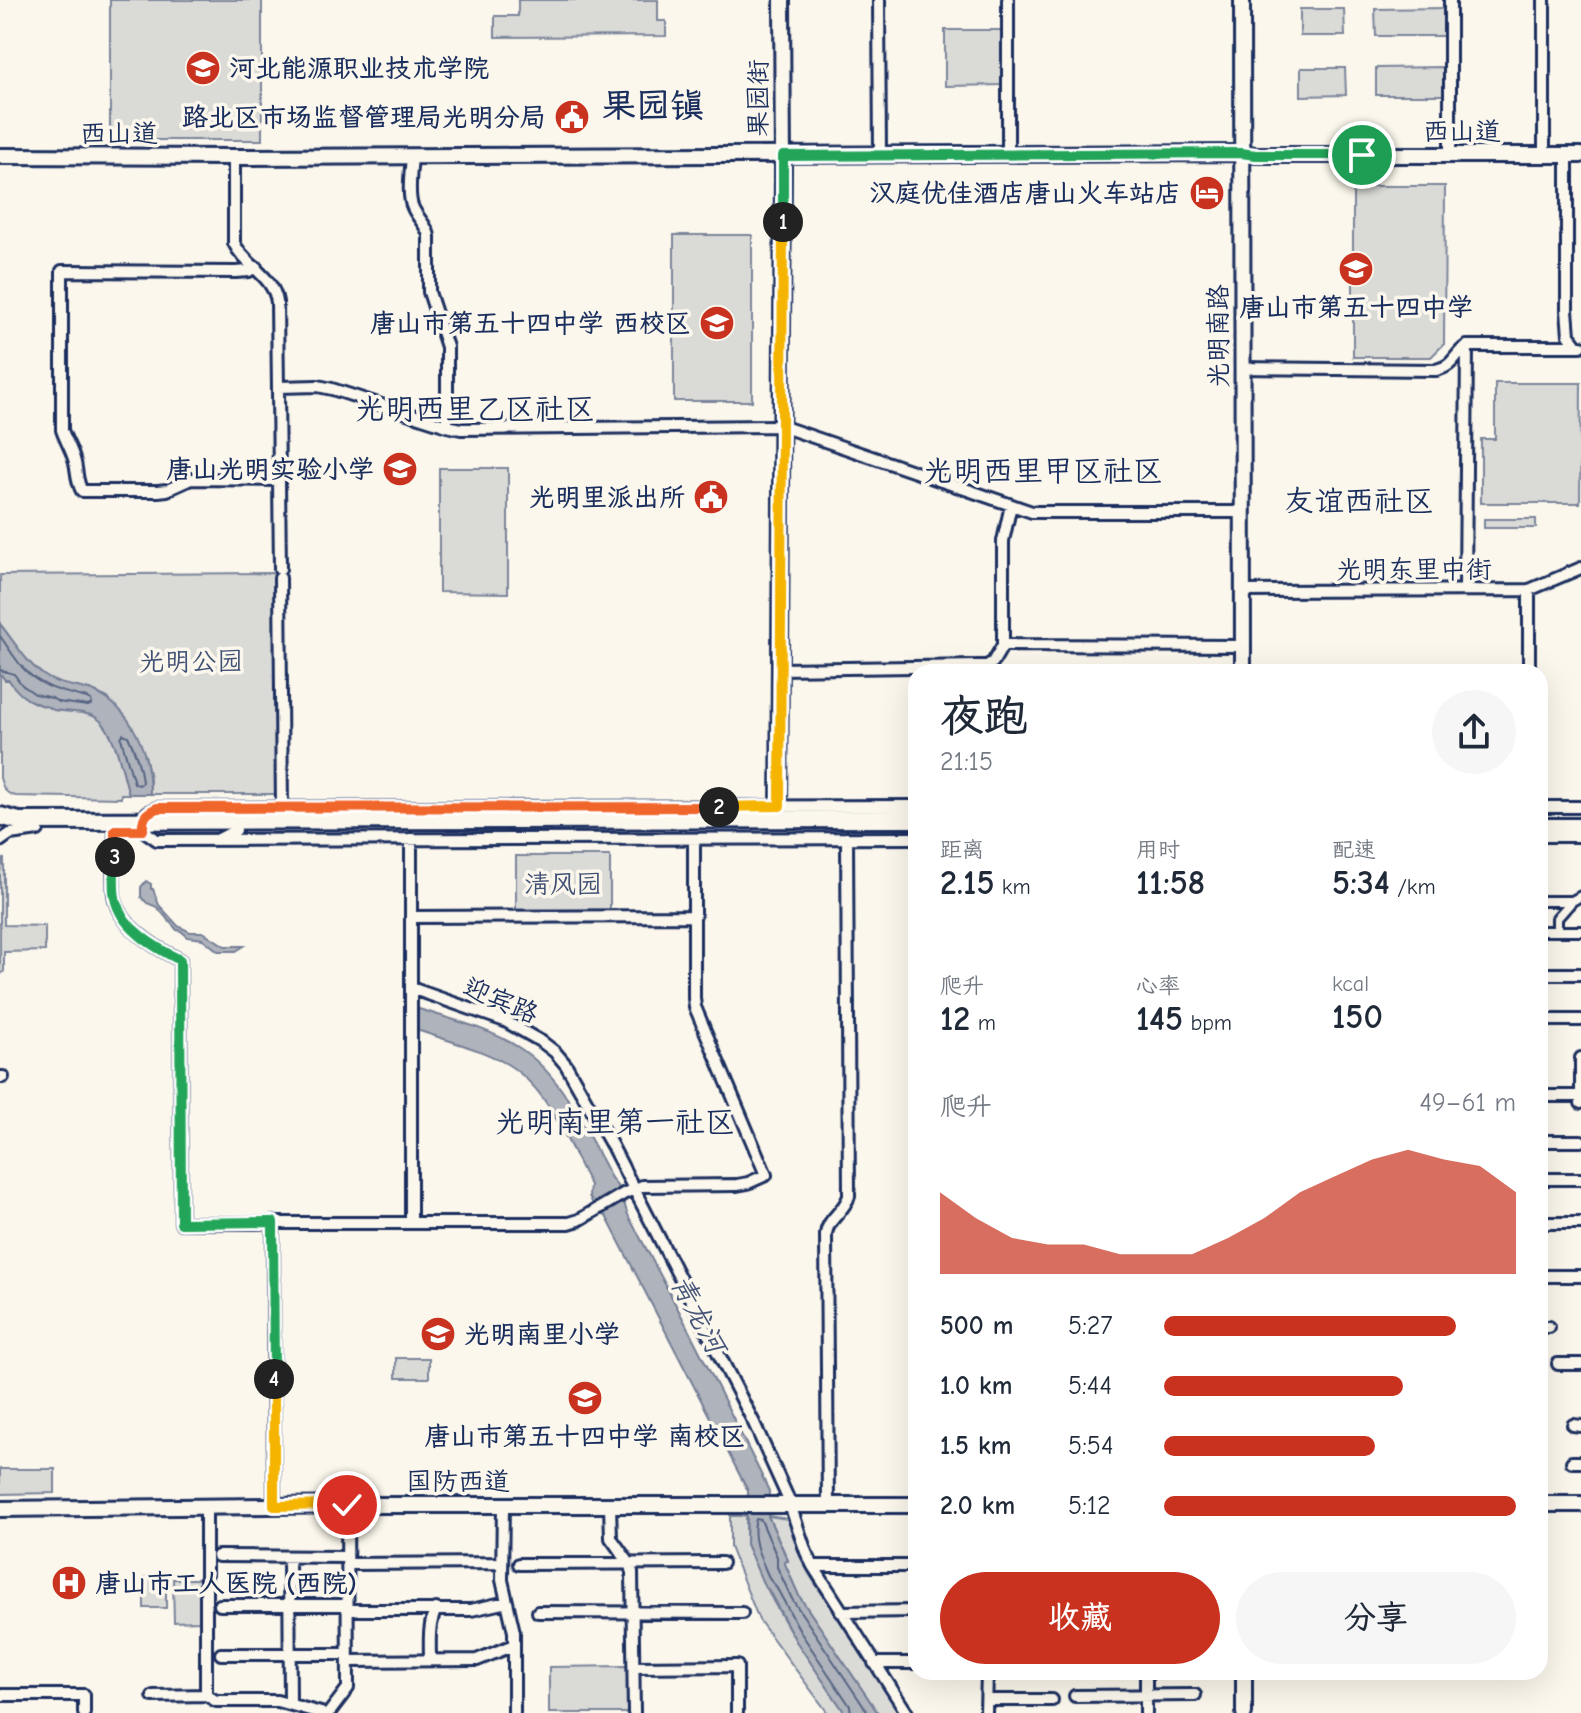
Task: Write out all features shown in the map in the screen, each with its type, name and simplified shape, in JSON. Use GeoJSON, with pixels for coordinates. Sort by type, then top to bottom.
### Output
{"type":"FeatureCollection","features":[{"type":"Feature","properties":{"kind":"main road"},"geometry":{"type":"LineString","coordinates":[[0,832],[37,825],[780,813],[908,819]]}},
{"type":"Feature","properties":{"kind":"main road"},"geometry":{"type":"LineString","coordinates":[[0,816],[37,825],[115,830],[142,825],[236,830],[908,829]]}},
{"type":"Feature","properties":{"kind":"main road"},"geometry":{"type":"LineString","coordinates":[[1548,817],[1581,817]]}},
{"type":"Feature","properties":{"kind":"main road"},"geometry":{"type":"LineString","coordinates":[[1548,827],[1581,827]]}},
{"type":"Feature","properties":{"kind":"street","name":"果园街"},"geometry":{"type":"LineString","coordinates":[[780,813],[782,0]]}},
{"type":"Feature","properties":{"kind":"street"},"geometry":{"type":"LineString","coordinates":[[879,0],[880,155]]}},
{"type":"Feature","properties":{"kind":"street"},"geometry":{"type":"LineString","coordinates":[[1008,0],[1008,154]]}},
{"type":"Feature","properties":{"kind":"street","name":"光明南路"},"geometry":{"type":"LineString","coordinates":[[1242,0],[1243,664]]}},
{"type":"Feature","properties":{"kind":"street"},"geometry":{"type":"LineString","coordinates":[[1450,0],[1450,155]]}},
{"type":"Feature","properties":{"kind":"street"},"geometry":{"type":"LineString","coordinates":[[1544,0],[1544,155]]}},
{"type":"Feature","properties":{"kind":"street","name":"西山道"},"geometry":{"type":"LineString","coordinates":[[0,156],[1574,155]]}},
{"type":"Feature","properties":{"kind":"street"},"geometry":{"type":"LineString","coordinates":[[1574,155],[1567,310],[1569,335],[1579,346]]}},
{"type":"Feature","properties":{"kind":"street"},"geometry":{"type":"LineString","coordinates":[[234,157],[234,243],[238,253],[256,267],[275,291],[282,808]]}},
{"type":"Feature","properties":{"kind":"street"},"geometry":{"type":"LineString","coordinates":[[412,157],[410,200],[428,228],[430,299],[447,347],[447,426]]}},
{"type":"Feature","properties":{"kind":"street"},"geometry":{"type":"LineString","coordinates":[[256,267],[236,272],[62,271],[62,430],[73,454],[77,482],[82,491],[158,491],[191,479],[279,480]]}},
{"type":"Feature","properties":{"kind":"street"},"geometry":{"type":"LineString","coordinates":[[1465,590],[1467,346]]}},
{"type":"Feature","properties":{"kind":"street"},"geometry":{"type":"LineString","coordinates":[[1242,368],[1436,370],[1451,364],[1467,346],[1579,346]]}},
{"type":"Feature","properties":{"kind":"street"},"geometry":{"type":"LineString","coordinates":[[278,387],[318,386],[332,389],[461,429],[781,426],[1032,512],[1242,512]]}},
{"type":"Feature","properties":{"kind":"street"},"geometry":{"type":"LineString","coordinates":[[990,664],[1003,645],[1003,541],[1011,505]]}},
{"type":"Feature","properties":{"kind":"street","name":"光明东里中街"},"geometry":{"type":"LineString","coordinates":[[1242,591],[1529,590],[1581,568]]}},
{"type":"Feature","properties":{"kind":"street"},"geometry":{"type":"LineString","coordinates":[[1529,590],[1529,664]]}},
{"type":"Feature","properties":{"kind":"street"},"geometry":{"type":"LineString","coordinates":[[1003,645],[1243,646]]}},
{"type":"Feature","properties":{"kind":"street"},"geometry":{"type":"LineString","coordinates":[[780,669],[908,667]]}},
{"type":"Feature","properties":{"kind":"street"},"geometry":{"type":"LineString","coordinates":[[908,806],[780,813],[157,808],[147,813],[142,825],[157,840],[908,838]]}},
{"type":"Feature","properties":{"kind":"street"},"geometry":{"type":"LineString","coordinates":[[1548,807],[1581,807]]}},
{"type":"Feature","properties":{"kind":"street"},"geometry":{"type":"LineString","coordinates":[[0,808],[37,825]]}},
{"type":"Feature","properties":{"kind":"street"},"geometry":{"type":"LineString","coordinates":[[0,841],[10,834],[37,825]]}},
{"type":"Feature","properties":{"kind":"street"},"geometry":{"type":"LineString","coordinates":[[115,830],[114,892],[120,913],[146,940],[180,960],[181,1223],[569,1223],[642,1186],[737,1185],[766,1175],[695,1007],[694,839]]}},
{"type":"Feature","properties":{"kind":"street"},"geometry":{"type":"LineString","coordinates":[[218,840],[236,830]]}},
{"type":"Feature","properties":{"kind":"street"},"geometry":{"type":"LineString","coordinates":[[1548,836],[1581,836]]}},
{"type":"Feature","properties":{"kind":"street"},"geometry":{"type":"LineString","coordinates":[[828,1505],[826,1234],[827,1226],[846,1206],[849,1196],[847,838]]}},
{"type":"Feature","properties":{"kind":"street"},"geometry":{"type":"LineString","coordinates":[[411,839],[411,1222]]}},
{"type":"Feature","properties":{"kind":"street"},"geometry":{"type":"LineString","coordinates":[[1557,918],[1581,896]]}},
{"type":"Feature","properties":{"kind":"street"},"geometry":{"type":"LineString","coordinates":[[1548,901],[1572,901]]}},
{"type":"Feature","properties":{"kind":"street"},"geometry":{"type":"LineString","coordinates":[[1548,907],[1557,918],[1557,931]]}},
{"type":"Feature","properties":{"kind":"street"},"geometry":{"type":"LineString","coordinates":[[411,917],[695,916]]}},
{"type":"Feature","properties":{"kind":"street"},"geometry":{"type":"LineString","coordinates":[[1548,931],[1581,931]]}},
{"type":"Feature","properties":{"kind":"street"},"geometry":{"type":"LineString","coordinates":[[1548,974],[1581,974]]}},
{"type":"Feature","properties":{"kind":"street","name":"迎宾路"},"geometry":{"type":"LineString","coordinates":[[411,992],[505,1021],[542,1042],[566,1065],[605,1132],[629,1191],[748,1413],[813,1566],[907,1713]]}},
{"type":"Feature","properties":{"kind":"street"},"geometry":{"type":"LineString","coordinates":[[1548,1020],[1581,1020]]}},
{"type":"Feature","properties":{"kind":"street"},"geometry":{"type":"LineString","coordinates":[[1581,1058],[1581,1103]]}},
{"type":"Feature","properties":{"kind":"street"},"geometry":{"type":"LineString","coordinates":[[1548,1096],[1581,1096]]}},
{"type":"Feature","properties":{"kind":"street"},"geometry":{"type":"LineString","coordinates":[[1548,1141],[1581,1141]]}},
{"type":"Feature","properties":{"kind":"street"},"geometry":{"type":"LineString","coordinates":[[1548,1179],[1581,1179]]}},
{"type":"Feature","properties":{"kind":"street"},"geometry":{"type":"LineString","coordinates":[[273,1222],[274,1506]]}},
{"type":"Feature","properties":{"kind":"street"},"geometry":{"type":"LineString","coordinates":[[1548,1223],[1581,1223]]}},
{"type":"Feature","properties":{"kind":"street"},"geometry":{"type":"LineString","coordinates":[[1548,1276],[1581,1276]]}},
{"type":"Feature","properties":{"kind":"street"},"geometry":{"type":"LineString","coordinates":[[1558,1364],[1581,1364]]}},
{"type":"Feature","properties":{"kind":"street","name":"国防西道"},"geometry":{"type":"LineString","coordinates":[[0,1509],[738,1505],[786,1502],[908,1505]]}},
{"type":"Feature","properties":{"kind":"street"},"geometry":{"type":"LineString","coordinates":[[1548,1504],[1581,1504]]}},
{"type":"Feature","properties":{"kind":"street"},"geometry":{"type":"LineString","coordinates":[[329,1713],[348,1688],[347,1505]]}},
{"type":"Feature","properties":{"kind":"street"},"geometry":{"type":"LineString","coordinates":[[503,1506],[502,1580],[514,1624],[514,1713]]}},
{"type":"Feature","properties":{"kind":"street"},"geometry":{"type":"LineString","coordinates":[[610,1506],[611,1538],[632,1572],[634,1713]]}},
{"type":"Feature","properties":{"kind":"street"},"geometry":{"type":"LineString","coordinates":[[206,1507],[206,1695]]}},
{"type":"Feature","properties":{"kind":"street"},"geometry":{"type":"LineString","coordinates":[[218,1556],[502,1563]]}},
{"type":"Feature","properties":{"kind":"street"},"geometry":{"type":"LineString","coordinates":[[289,1557],[290,1704]]}},
{"type":"Feature","properties":{"kind":"street"},"geometry":{"type":"LineString","coordinates":[[519,1564],[722,1563]]}},
{"type":"Feature","properties":{"kind":"street"},"geometry":{"type":"LineString","coordinates":[[813,1566],[908,1566]]}},
{"type":"Feature","properties":{"kind":"street"},"geometry":{"type":"LineString","coordinates":[[220,1605],[471,1610],[507,1602]]}},
{"type":"Feature","properties":{"kind":"street"},"geometry":{"type":"LineString","coordinates":[[430,1660],[430,1629],[436,1609]]}},
{"type":"Feature","properties":{"kind":"street"},"geometry":{"type":"LineString","coordinates":[[841,1612],[908,1611]]}},
{"type":"Feature","properties":{"kind":"street"},"geometry":{"type":"LineString","coordinates":[[538,1612],[742,1613]]}},
{"type":"Feature","properties":{"kind":"street"},"geometry":{"type":"LineString","coordinates":[[221,1654],[477,1660],[514,1645]]}},
{"type":"Feature","properties":{"kind":"street"},"geometry":{"type":"LineString","coordinates":[[874,1663],[908,1663]]}},
{"type":"Feature","properties":{"kind":"street"},"geometry":{"type":"LineString","coordinates":[[634,1667],[737,1666],[737,1713]]}},
{"type":"Feature","properties":{"kind":"street"},"geometry":{"type":"LineString","coordinates":[[986,1713],[987,1680]]}},
{"type":"Feature","properties":{"kind":"street"},"geometry":{"type":"LineString","coordinates":[[1146,1680],[1146,1713]]}},
{"type":"Feature","properties":{"kind":"street"},"geometry":{"type":"LineString","coordinates":[[1244,1680],[1244,1713]]}},
{"type":"Feature","properties":{"kind":"street"},"geometry":{"type":"LineString","coordinates":[[0,1695],[84,1695],[84,1713]]}},
{"type":"Feature","properties":{"kind":"street"},"geometry":{"type":"LineString","coordinates":[[153,1696],[206,1695],[216,1701],[277,1701],[321,1713]]}},
{"type":"Feature","properties":{"kind":"street"},"geometry":{"type":"LineString","coordinates":[[1075,1696],[1195,1695]]}},
{"type":"Feature","properties":{"kind":"street"},"geometry":{"type":"LineString","coordinates":[[987,1700],[1052,1700]]}},
{"type":"Feature","properties":{"kind":"green space"},"geometry":{"type":"Polygon","coordinates":[[[110,0],[262,0],[262,140],[110,140],[110,0]]]}},
{"type":"Feature","properties":{"kind":"green space"},"geometry":{"type":"Polygon","coordinates":[[[518,0],[658,0],[658,21],[666,21],[666,36],[495,37],[495,16],[518,16],[518,0]]]}},
{"type":"Feature","properties":{"kind":"green space"},"geometry":{"type":"Polygon","coordinates":[[[1445,8],[1445,36],[1376,36],[1375,9],[1445,8]]]}},
{"type":"Feature","properties":{"kind":"green space"},"geometry":{"type":"Polygon","coordinates":[[[1300,9],[1344,9],[1345,36],[1300,36],[1300,9]]]}},
{"type":"Feature","properties":{"kind":"green space"},"geometry":{"type":"Polygon","coordinates":[[[945,30],[1005,30],[1005,85],[945,86],[945,30]]]}},
{"type":"Feature","properties":{"kind":"green space"},"geometry":{"type":"Polygon","coordinates":[[[1445,67],[1446,95],[1376,95],[1376,68],[1445,67]]]}},
{"type":"Feature","properties":{"kind":"green space"},"geometry":{"type":"Polygon","coordinates":[[[1301,68],[1345,68],[1346,95],[1301,96],[1301,68]]]}},
{"type":"Feature","properties":{"kind":"green space"},"geometry":{"type":"Polygon","coordinates":[[[1353,186],[1445,186],[1444,344],[1431,357],[1353,357],[1353,186]]]}},
{"type":"Feature","properties":{"kind":"green space"},"geometry":{"type":"Polygon","coordinates":[[[674,235],[752,235],[752,401],[674,401],[674,235]]]}},
{"type":"Feature","properties":{"kind":"green space"},"geometry":{"type":"Polygon","coordinates":[[[1495,383],[1581,383],[1580,503],[1481,503],[1481,439],[1495,439],[1495,383]]]}},
{"type":"Feature","properties":{"kind":"green space"},"geometry":{"type":"Polygon","coordinates":[[[439,468],[508,468],[508,593],[439,592],[439,468]]]}},
{"type":"Feature","properties":{"kind":"green space"},"geometry":{"type":"Polygon","coordinates":[[[1484,519],[1536,519],[1536,528],[1484,528],[1484,519]]]}},
{"type":"Feature","properties":{"kind":"green space","name":"光明公园"},"geometry":{"type":"Polygon","coordinates":[[[275,573],[276,794],[150,794],[145,755],[108,698],[45,677],[28,662],[0,624],[0,575],[275,573]]]}},
{"type":"Feature","properties":{"kind":"green space"},"geometry":{"type":"Polygon","coordinates":[[[0,673],[36,703],[48,705],[54,710],[97,718],[109,732],[118,753],[129,794],[121,794],[121,798],[16,796],[7,792],[0,778],[0,673]]]}},
{"type":"Feature","properties":{"kind":"green space","name":"清风园"},"geometry":{"type":"Polygon","coordinates":[[[516,856],[610,856],[610,912],[516,912],[516,856]]]}},
{"type":"Feature","properties":{"kind":"green space"},"geometry":{"type":"Polygon","coordinates":[[[4,858],[4,925],[45,926],[45,951],[4,952],[4,971],[0,975],[0,871],[4,858]]]}},
{"type":"Feature","properties":{"kind":"green space"},"geometry":{"type":"Polygon","coordinates":[[[396,1358],[429,1358],[429,1378],[396,1378],[396,1358]]]}},
{"type":"Feature","properties":{"kind":"green space"},"geometry":{"type":"Polygon","coordinates":[[[0,1469],[55,1469],[55,1493],[0,1494],[0,1469]]]}},
{"type":"Feature","properties":{"kind":"green space"},"geometry":{"type":"Polygon","coordinates":[[[730,1516],[746,1516],[746,1544],[773,1601],[845,1713],[828,1713],[759,1620],[730,1547],[730,1516]]]}},
{"type":"Feature","properties":{"kind":"green space"},"geometry":{"type":"Polygon","coordinates":[[[768,1516],[788,1519],[800,1556],[811,1577],[900,1713],[878,1713],[799,1596],[784,1562],[788,1560],[768,1516]]]}},
{"type":"Feature","properties":{"kind":"green space"},"geometry":{"type":"Polygon","coordinates":[[[144,1578],[166,1578],[166,1608],[144,1608],[144,1578]]]}},
{"type":"Feature","properties":{"kind":"green space"},"geometry":{"type":"Polygon","coordinates":[[[173,1579],[199,1579],[199,1621],[174,1622],[173,1579]]]}},
{"type":"Feature","properties":{"kind":"green space"},"geometry":{"type":"Polygon","coordinates":[[[627,1666],[628,1713],[549,1713],[549,1667],[627,1666]]]}},
{"type":"Feature","properties":{"kind":"water"},"geometry":{"type":"Polygon","coordinates":[[[0,624],[26,658],[45,676],[92,691],[118,708],[136,733],[142,748],[150,794],[129,794],[109,732],[97,718],[35,703],[20,693],[9,680],[5,680],[0,673],[0,624]]]}},
{"type":"Feature","properties":{"kind":"water"},"geometry":{"type":"Polygon","coordinates":[[[146,881],[151,884],[159,905],[178,926],[190,932],[203,932],[225,946],[244,946],[236,951],[218,951],[203,939],[188,937],[177,930],[157,907],[141,897],[141,887],[146,881]]]}},
{"type":"Feature","properties":{"kind":"water"},"geometry":{"type":"Polygon","coordinates":[[[413,1007],[507,1040],[534,1059],[561,1089],[618,1188],[631,1221],[769,1491],[768,1516],[799,1596],[878,1713],[845,1713],[796,1641],[765,1588],[746,1544],[748,1491],[606,1216],[597,1212],[589,1196],[590,1185],[546,1102],[522,1075],[507,1064],[414,1029],[413,1007]]]}},
{"type":"Feature","properties":{"kind":"place","name":"河北能源职业技术学院"},"geometry":{"type":"Point","coordinates":[203,68]}},
{"type":"Feature","properties":{"kind":"place","name":"路北区市场监督管理局光明分局"},"geometry":{"type":"Point","coordinates":[572,117]}},
{"type":"Feature","properties":{"kind":"place","name":"汉庭优佳酒店唐山火车站店"},"geometry":{"type":"Point","coordinates":[1207,193]}},
{"type":"Feature","properties":{"kind":"place","name":"唐山市第五十四中学"},"geometry":{"type":"Point","coordinates":[1356,269]}},
{"type":"Feature","properties":{"kind":"place","name":"唐山市第五十四中学 西校区"},"geometry":{"type":"Point","coordinates":[717,323]}},
{"type":"Feature","properties":{"kind":"place","name":"唐山光明实验小学"},"geometry":{"type":"Point","coordinates":[400,469]}},
{"type":"Feature","properties":{"kind":"place","name":"光明里派出所"},"geometry":{"type":"Point","coordinates":[711,497]}},
{"type":"Feature","properties":{"kind":"place","name":"光明南里小学"},"geometry":{"type":"Point","coordinates":[438,1334]}},
{"type":"Feature","properties":{"kind":"place","name":"唐山市第五十四中学 南校区"},"geometry":{"type":"Point","coordinates":[585,1398]}},
{"type":"Feature","properties":{"kind":"place","name":"唐山市工人医院 (西院)"},"geometry":{"type":"Point","coordinates":[69,1583]}},
{"type":"Feature","properties":{"kind":"district","name":"果园镇"},"geometry":{"type":"Point","coordinates":[653,105]}},
{"type":"Feature","properties":{"kind":"district","name":"光明西里乙区社区"},"geometry":{"type":"Point","coordinates":[475,409]}},
{"type":"Feature","properties":{"kind":"district","name":"光明西里甲区社区"},"geometry":{"type":"Point","coordinates":[1043,471]}},
{"type":"Feature","properties":{"kind":"district","name":"友谊西社区"},"geometry":{"type":"Point","coordinates":[1359,501]}},
{"type":"Feature","properties":{"kind":"district","name":"光明南里第一社区"},"geometry":{"type":"Point","coordinates":[615,1122]}},
{"type":"Feature","properties":{"kind":"route"},"geometry":{"type":"LineString","coordinates":[[347,1505],[274,1506],[273,1222],[181,1223],[180,960],[146,940],[120,913],[114,892],[115,830],[143,830],[142,821],[147,813],[157,808],[780,806],[783,156],[1362,155]]}},
{"type":"Feature","properties":{"kind":"water label","name":"青龙河"},"geometry":{"type":"Point","coordinates":[699,1314]}}]}
